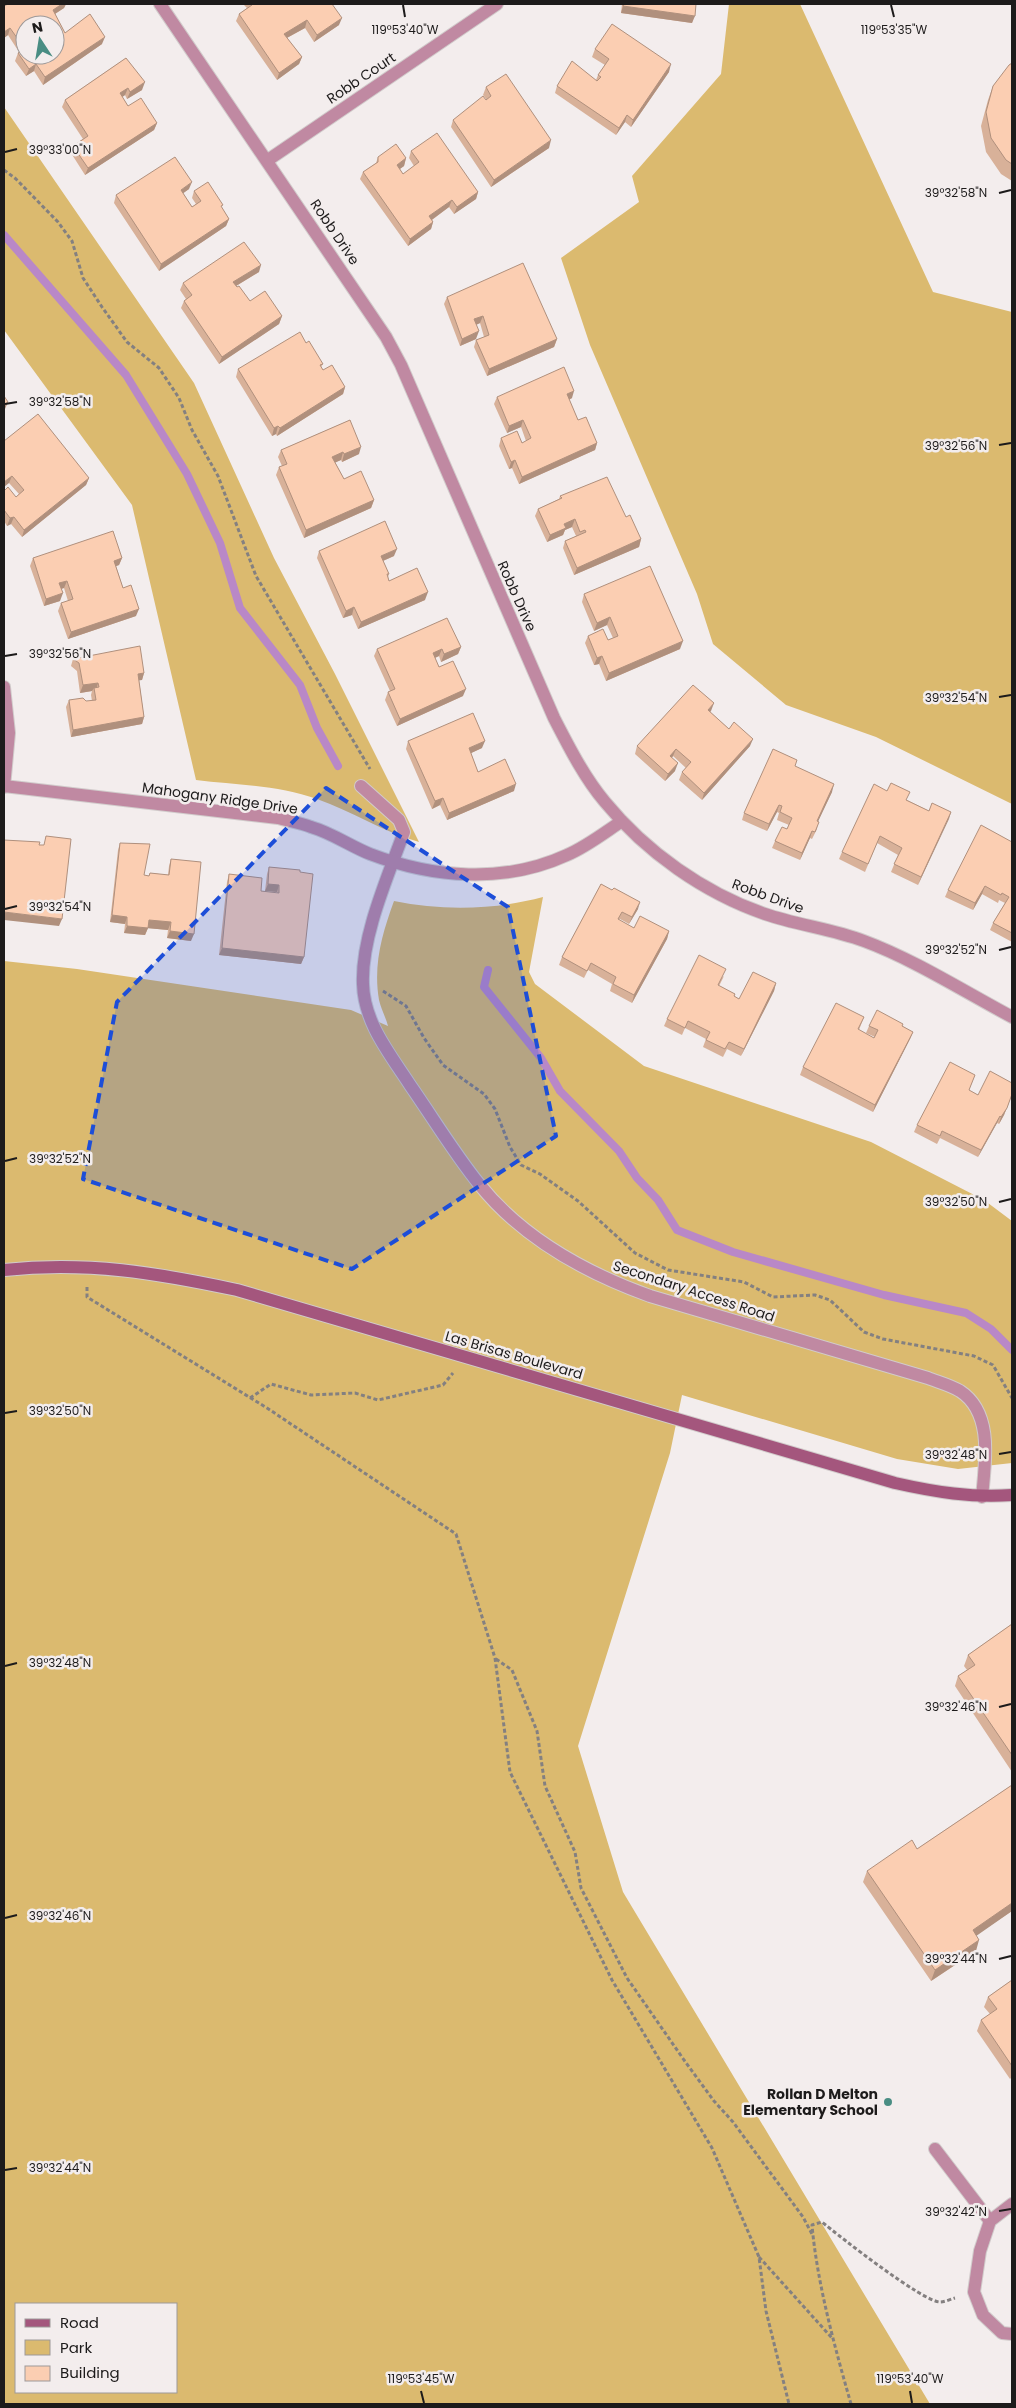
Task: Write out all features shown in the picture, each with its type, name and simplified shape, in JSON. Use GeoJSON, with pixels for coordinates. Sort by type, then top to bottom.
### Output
{"type":"FeatureCollection","features":[{"type":"Feature","properties":{"kind":"street","name":"Robb Drive"},"geometry":{"type":"LineString","coordinates":[[160,4],[268,160],[386,337],[401,365],[554,718],[589,780],[622,821],[675,868],[735,903],[793,923],[864,941],[1012,1017]]}},
{"type":"Feature","properties":{"kind":"street","name":"Robb Court"},"geometry":{"type":"LineString","coordinates":[[268,160],[497,4]]}},
{"type":"Feature","properties":{"kind":"street"},"geometry":{"type":"LineString","coordinates":[[4,687],[9,733],[4,786]]}},
{"type":"Feature","properties":{"kind":"street","name":"Mahogany Ridge Drive"},"geometry":{"type":"LineString","coordinates":[[4,786],[278,818],[312,827],[392,862],[427,871],[464,875],[516,871],[567,855],[622,821]]}},
{"type":"Feature","properties":{"kind":"street","name":"Secondary Access Road"},"geometry":{"type":"LineString","coordinates":[[361,786],[399,820],[404,832],[392,862],[368,936],[364,960],[363,985],[367,1009],[379,1037],[458,1156],[487,1192],[529,1232],[563,1257],[613,1282],[650,1296],[928,1378],[961,1392],[971,1402],[980,1416],[983,1428],[985,1465],[982,1497]]}},
{"type":"Feature","properties":{"kind":"street","name":"Las Brisas Boulevard"},"geometry":{"type":"LineString","coordinates":[[4,1270],[34,1266],[86,1267],[162,1274],[238,1290],[895,1484],[939,1493],[982,1497],[1012,1495]]}},
{"type":"Feature","properties":{"kind":"street"},"geometry":{"type":"LineString","coordinates":[[936,2149],[990,2221]]}},
{"type":"Feature","properties":{"kind":"street"},"geometry":{"type":"LineString","coordinates":[[1012,2204],[990,2221],[980,2251],[974,2292],[983,2314],[1002,2333],[1012,2334]]}},
{"type":"Feature","properties":{"kind":"path"},"geometry":{"type":"LineString","coordinates":[[4,170],[16,178],[58,222],[72,241],[83,278],[102,307],[128,342],[159,368],[179,398],[192,430],[218,476],[256,576],[339,713],[371,770]]}},
{"type":"Feature","properties":{"kind":"path"},"geometry":{"type":"LineString","coordinates":[[363,985],[386,992],[406,1006],[424,1038],[444,1065],[484,1094],[495,1109],[510,1147],[521,1165],[540,1174],[578,1201],[635,1253],[668,1270],[744,1282],[773,1297],[815,1295],[830,1300],[864,1332],[883,1339],[974,1356],[994,1365],[1012,1398]]}},
{"type":"Feature","properties":{"kind":"path"},"geometry":{"type":"LineString","coordinates":[[86,1267],[88,1297],[250,1398],[456,1534],[495,1658],[510,1772],[612,1980],[712,2148],[759,2257],[766,2311],[789,2404]]}},
{"type":"Feature","properties":{"kind":"path"},"geometry":{"type":"LineString","coordinates":[[250,1398],[271,1384],[311,1395],[355,1393],[378,1400],[443,1385],[465,1356]]}},
{"type":"Feature","properties":{"kind":"path"},"geometry":{"type":"LineString","coordinates":[[495,1658],[512,1670],[537,1731],[545,1786],[575,1852],[581,1888],[627,1978],[714,2102],[733,2122],[803,2217],[813,2236]]}},
{"type":"Feature","properties":{"kind":"path"},"geometry":{"type":"LineString","coordinates":[[851,2404],[832,2338],[812,2225],[822,2222],[876,2263],[928,2298],[940,2302],[974,2292]]}},
{"type":"Feature","properties":{"kind":"path"},"geometry":{"type":"LineString","coordinates":[[759,2257],[832,2338]]}},
{"type":"Feature","properties":{"kind":"highlighted area"},"geometry":{"type":"Polygon","coordinates":[[[326,788],[508,907],[556,1136],[352,1269],[83,1179],[117,1002],[326,788]]]}},
{"type":"Feature","properties":{"kind":"green space"},"geometry":{"type":"Polygon","coordinates":[[[729,4],[800,4],[933,292],[1012,312],[1012,804],[876,737],[786,705],[713,644],[697,594],[590,345],[561,258],[639,202],[632,176],[721,74],[729,4]]]}},
{"type":"Feature","properties":{"kind":"green space"},"geometry":{"type":"Polygon","coordinates":[[[4,107],[194,383],[274,558],[335,674],[419,842],[393,833],[330,804],[302,794],[257,786],[196,780],[132,505],[4,330],[4,107]]]}},
{"type":"Feature","properties":{"kind":"green space"},"geometry":{"type":"Polygon","coordinates":[[[543,897],[529,972],[535,984],[644,1066],[871,1142],[984,1200],[1012,1221],[1012,1463],[958,1469],[897,1459],[682,1395],[670,1453],[578,1746],[623,1892],[930,2404],[4,2404],[4,961],[77,969],[351,1010],[388,1026],[379,1000],[377,974],[382,938],[394,901],[450,908],[506,905],[543,897]]]}},
{"type":"Feature","properties":{"kind":"building"},"geometry":{"type":"Polygon","coordinates":[[[8,4],[62,4],[53,10],[56,15],[15,15],[15,35],[10,28],[4,32],[4,6],[8,4]]]}},
{"type":"Feature","properties":{"kind":"building"},"geometry":{"type":"Polygon","coordinates":[[[251,4],[332,4],[342,18],[317,35],[307,20],[284,34],[302,57],[279,73],[239,14],[251,4]]]}},
{"type":"Feature","properties":{"kind":"building"},"geometry":{"type":"Polygon","coordinates":[[[624,4],[696,4],[695,16],[623,6],[624,4]]]}},
{"type":"Feature","properties":{"kind":"building"},"geometry":{"type":"Polygon","coordinates":[[[90,14],[105,37],[65,64],[65,33],[90,14]]]}},
{"type":"Feature","properties":{"kind":"building"},"geometry":{"type":"Polygon","coordinates":[[[612,24],[671,64],[633,120],[627,115],[619,128],[557,86],[572,61],[597,81],[601,77],[598,75],[609,59],[595,49],[612,24]]]}},
{"type":"Feature","properties":{"kind":"building"},"geometry":{"type":"Polygon","coordinates":[[[126,58],[145,82],[130,92],[128,88],[120,93],[128,106],[141,98],[157,123],[88,168],[73,146],[88,136],[65,100],[126,58]]]}},
{"type":"Feature","properties":{"kind":"building"},"geometry":{"type":"Polygon","coordinates":[[[1012,63],[1012,164],[1006,160],[991,138],[986,112],[993,86],[1012,63]]]}},
{"type":"Feature","properties":{"kind":"building"},"geometry":{"type":"Polygon","coordinates":[[[26,65],[35,65],[29,69],[26,65]]]}},
{"type":"Feature","properties":{"kind":"building"},"geometry":{"type":"Polygon","coordinates":[[[37,65],[63,65],[45,77],[37,65]]]}},
{"type":"Feature","properties":{"kind":"building"},"geometry":{"type":"Polygon","coordinates":[[[506,74],[551,140],[494,180],[453,120],[483,96],[486,100],[491,96],[486,87],[506,74]]]}},
{"type":"Feature","properties":{"kind":"building"},"geometry":{"type":"Polygon","coordinates":[[[437,133],[478,192],[457,207],[452,200],[429,216],[433,222],[410,239],[363,172],[378,162],[378,157],[396,144],[406,158],[397,165],[403,174],[419,162],[411,151],[437,133]]]}},
{"type":"Feature","properties":{"kind":"building"},"geometry":{"type":"Polygon","coordinates":[[[175,157],[192,182],[181,190],[192,207],[201,201],[194,191],[208,182],[223,205],[221,206],[229,219],[161,264],[116,195],[175,157]]]}},
{"type":"Feature","properties":{"kind":"building"},"geometry":{"type":"Polygon","coordinates":[[[244,242],[261,265],[233,282],[237,287],[239,286],[250,301],[265,291],[282,316],[222,357],[184,301],[192,295],[183,283],[244,242]]]}},
{"type":"Feature","properties":{"kind":"building"},"geometry":{"type":"Polygon","coordinates":[[[523,263],[557,339],[489,369],[476,340],[489,335],[483,316],[474,319],[479,331],[462,339],[447,297],[523,263]]]}},
{"type":"Feature","properties":{"kind":"building"},"geometry":{"type":"Polygon","coordinates":[[[300,332],[306,343],[309,341],[323,364],[320,365],[323,370],[332,365],[345,387],[280,428],[278,426],[274,428],[238,369],[300,332]]]}},
{"type":"Feature","properties":{"kind":"building"},"geometry":{"type":"Polygon","coordinates":[[[564,367],[574,391],[567,394],[578,420],[586,417],[597,443],[522,477],[515,460],[511,462],[501,438],[517,431],[522,443],[531,438],[523,420],[509,426],[497,397],[564,367]]]}},
{"type":"Feature","properties":{"kind":"building"},"geometry":{"type":"Polygon","coordinates":[[[4,396],[8,402],[4,405],[4,396]]]}},
{"type":"Feature","properties":{"kind":"building"},"geometry":{"type":"Polygon","coordinates":[[[38,414],[89,478],[24,530],[14,517],[10,518],[4,510],[4,491],[8,487],[16,497],[24,490],[12,476],[4,482],[4,441],[38,414]]]}},
{"type":"Feature","properties":{"kind":"building"},"geometry":{"type":"Polygon","coordinates":[[[350,420],[361,447],[332,457],[344,479],[361,471],[374,500],[306,530],[279,467],[287,464],[281,450],[350,420]]]}},
{"type":"Feature","properties":{"kind":"building"},"geometry":{"type":"Polygon","coordinates":[[[607,477],[626,517],[630,515],[641,539],[577,568],[565,541],[586,532],[585,530],[580,532],[575,519],[564,524],[566,528],[550,535],[538,509],[562,498],[560,496],[607,477]]]}},
{"type":"Feature","properties":{"kind":"building"},"geometry":{"type":"Polygon","coordinates":[[[385,521],[397,549],[381,556],[389,574],[387,574],[389,581],[417,568],[428,592],[361,622],[354,607],[346,611],[319,551],[385,521]]]}},
{"type":"Feature","properties":{"kind":"building"},"geometry":{"type":"Polygon","coordinates":[[[113,531],[122,558],[114,561],[123,588],[131,585],[139,609],[71,632],[61,603],[73,599],[67,581],[59,583],[63,593],[46,599],[33,558],[113,531]]]}},
{"type":"Feature","properties":{"kind":"building"},"geometry":{"type":"Polygon","coordinates":[[[650,566],[683,641],[609,673],[602,656],[597,658],[588,636],[603,629],[608,640],[618,636],[610,617],[597,623],[584,594],[650,566]]]}},
{"type":"Feature","properties":{"kind":"building"},"geometry":{"type":"Polygon","coordinates":[[[447,618],[461,647],[444,654],[442,649],[433,653],[439,667],[453,661],[466,689],[400,719],[388,692],[395,689],[377,649],[447,618]]]}},
{"type":"Feature","properties":{"kind":"building"},"geometry":{"type":"Polygon","coordinates":[[[140,646],[144,673],[138,674],[144,717],[73,730],[69,700],[83,698],[86,701],[96,700],[94,688],[99,687],[98,683],[83,685],[79,663],[73,659],[140,646]]]}},
{"type":"Feature","properties":{"kind":"building"},"geometry":{"type":"Polygon","coordinates":[[[693,685],[714,703],[708,710],[729,729],[734,722],[753,739],[704,793],[682,772],[691,762],[676,749],[670,756],[678,763],[668,774],[637,746],[693,685]]]}},
{"type":"Feature","properties":{"kind":"building"},"geometry":{"type":"Polygon","coordinates":[[[473,713],[485,741],[469,748],[478,772],[505,759],[516,784],[449,813],[443,798],[435,801],[408,741],[473,713]]]}},
{"type":"Feature","properties":{"kind":"building"},"geometry":{"type":"Polygon","coordinates":[[[773,749],[797,760],[795,766],[834,784],[817,821],[819,822],[815,832],[812,831],[802,853],[775,841],[782,827],[787,829],[792,818],[780,812],[782,806],[779,805],[769,824],[744,813],[773,749]]]}},
{"type":"Feature","properties":{"kind":"building"},"geometry":{"type":"Polygon","coordinates":[[[891,783],[910,792],[906,800],[929,811],[932,803],[951,812],[921,877],[894,864],[902,848],[880,836],[868,864],[842,852],[874,784],[887,791],[891,783]]]}},
{"type":"Feature","properties":{"kind":"building"},"geometry":{"type":"Polygon","coordinates":[[[981,825],[1012,842],[1012,933],[993,923],[1009,897],[1002,893],[1001,895],[985,886],[975,903],[948,890],[981,825]]]}},
{"type":"Feature","properties":{"kind":"building"},"geometry":{"type":"Polygon","coordinates":[[[46,836],[71,839],[62,919],[4,912],[4,840],[40,842],[39,845],[44,845],[46,836]]]}},
{"type":"Feature","properties":{"kind":"building"},"geometry":{"type":"Polygon","coordinates":[[[120,843],[150,844],[144,875],[149,876],[150,873],[169,875],[171,859],[201,862],[194,934],[170,931],[171,922],[149,920],[148,928],[127,926],[127,917],[112,915],[120,843]]]}},
{"type":"Feature","properties":{"kind":"building"},"geometry":{"type":"Polygon","coordinates":[[[269,867],[300,870],[300,872],[313,874],[304,957],[222,948],[229,874],[262,878],[261,891],[279,893],[279,885],[268,884],[269,867]]]}},
{"type":"Feature","properties":{"kind":"building"},"geometry":{"type":"Polygon","coordinates":[[[601,884],[612,890],[614,888],[640,902],[632,917],[622,912],[618,919],[634,928],[640,916],[669,931],[634,995],[613,984],[616,977],[591,963],[587,971],[562,957],[601,884]]]}},
{"type":"Feature","properties":{"kind":"building"},"geometry":{"type":"Polygon","coordinates":[[[699,955],[726,969],[718,985],[735,994],[734,996],[739,999],[753,972],[776,983],[744,1049],[729,1042],[725,1049],[706,1040],[710,1032],[688,1021],[685,1028],[667,1019],[699,955]]]}},
{"type":"Feature","properties":{"kind":"building"},"geometry":{"type":"Polygon","coordinates":[[[836,1003],[864,1017],[858,1029],[874,1038],[878,1030],[869,1026],[877,1010],[903,1024],[902,1026],[913,1032],[875,1105],[803,1067],[836,1003]]]}},
{"type":"Feature","properties":{"kind":"building"},"geometry":{"type":"Polygon","coordinates":[[[950,1062],[975,1075],[969,1090],[978,1095],[990,1071],[1012,1083],[1012,1094],[1007,1108],[1000,1116],[981,1150],[942,1131],[940,1136],[917,1125],[950,1062]]]}},
{"type":"Feature","properties":{"kind":"building"},"geometry":{"type":"Polygon","coordinates":[[[1012,1624],[1012,1755],[958,1676],[975,1665],[968,1655],[1012,1624]]]}},
{"type":"Feature","properties":{"kind":"building"},"geometry":{"type":"Polygon","coordinates":[[[1012,1785],[1012,1903],[973,1930],[979,1940],[935,1970],[867,1871],[912,1840],[917,1849],[1012,1785]]]}},
{"type":"Feature","properties":{"kind":"building"},"geometry":{"type":"Polygon","coordinates":[[[1012,1980],[1012,2066],[981,2020],[997,2009],[988,1997],[1012,1980]]]}},
{"type":"Feature","properties":{"kind":"waterway"},"geometry":{"type":"LineString","coordinates":[[4,235],[126,375],[187,474],[220,543],[240,608],[300,685],[317,728],[338,766]]}},
{"type":"Feature","properties":{"kind":"waterway"},"geometry":{"type":"LineString","coordinates":[[488,970],[484,987],[541,1058],[560,1091],[619,1151],[637,1178],[658,1200],[677,1230],[733,1252],[884,1295],[966,1313],[991,1329],[1012,1350]]}},
{"type":"Feature","properties":{"kind":"place","name":"Rollan D Melton Elementary School"},"geometry":{"type":"Point","coordinates":[888,2102]}}]}
